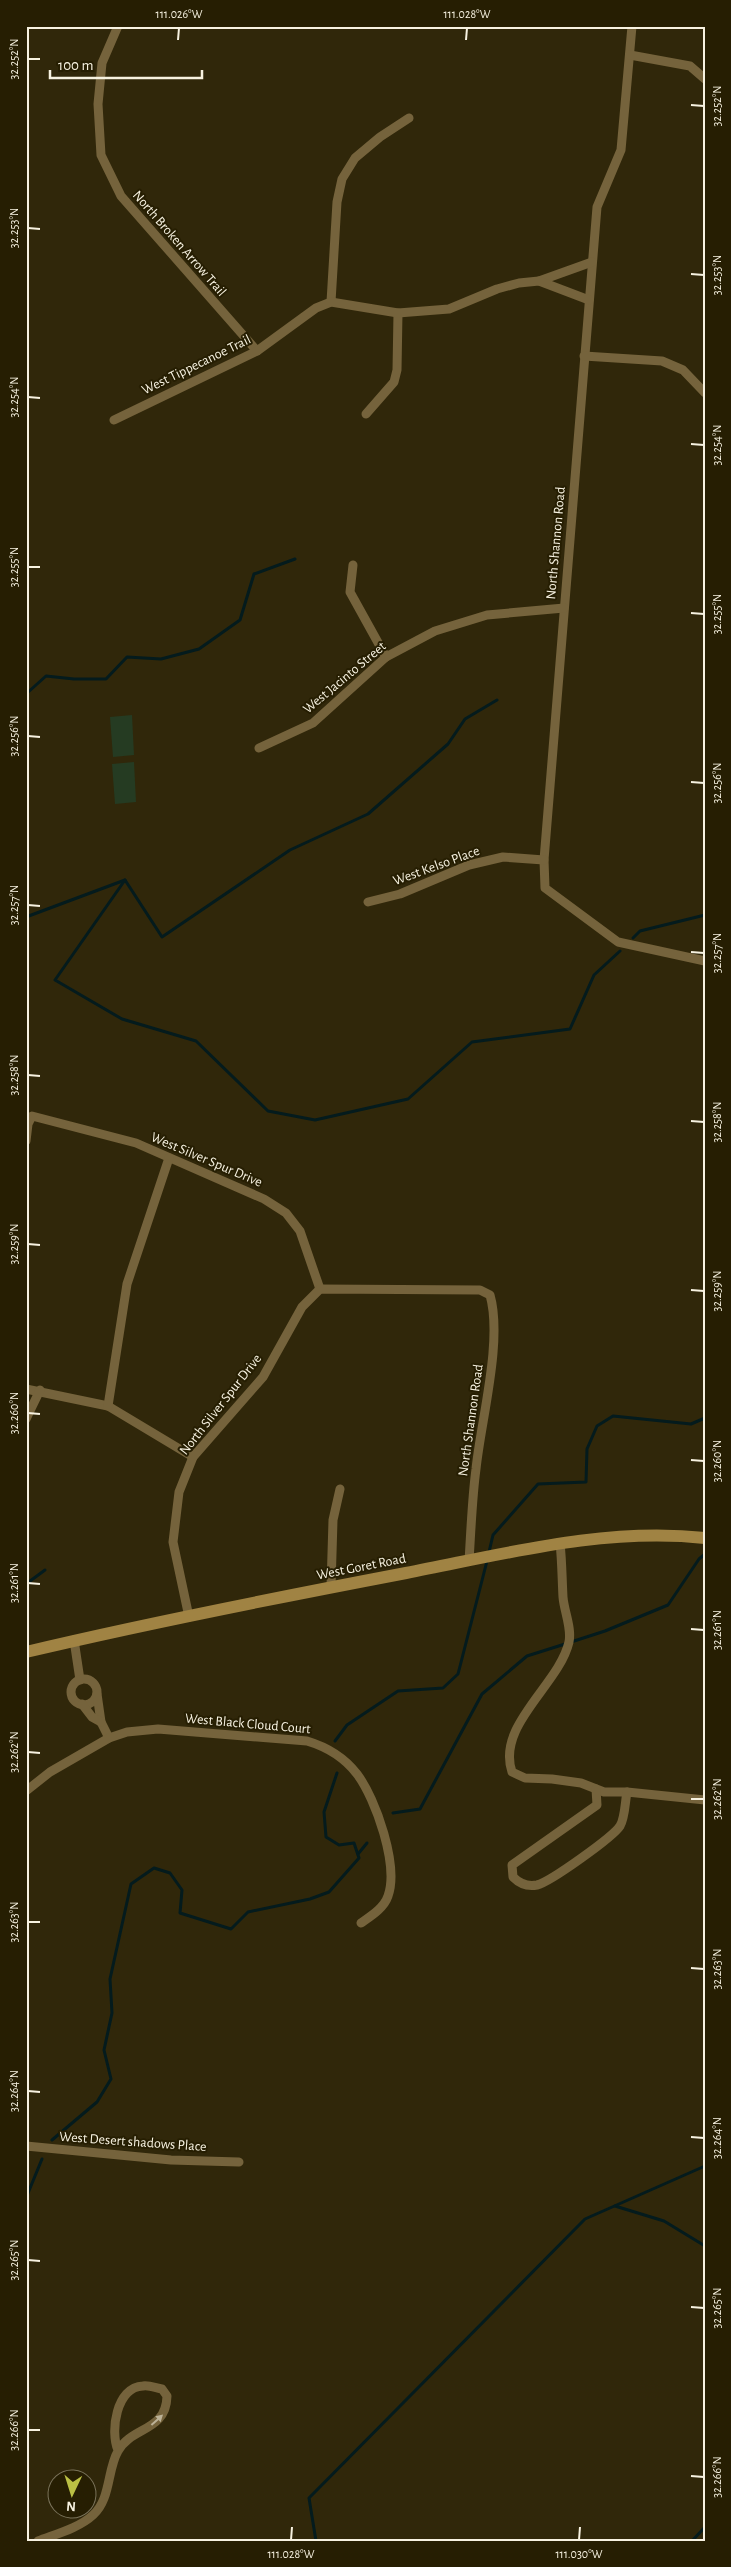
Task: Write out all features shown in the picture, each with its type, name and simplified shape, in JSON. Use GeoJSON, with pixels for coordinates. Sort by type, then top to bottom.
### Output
{"type":"FeatureCollection","features":[{"type":"Feature","properties":{"kind":"street","name":"North Broken Arrow Trail"},"geometry":{"type":"LineString","coordinates":[[118,26],[102,63],[98,104],[101,155],[121,196],[257,351]]}},
{"type":"Feature","properties":{"kind":"street","name":"North Shannon Road"},"geometry":{"type":"LineString","coordinates":[[632,26],[621,150],[597,207],[544,860],[545,888],[618,942],[705,961]]}},
{"type":"Feature","properties":{"kind":"street"},"geometry":{"type":"LineString","coordinates":[[630,55],[690,66],[705,79]]}},
{"type":"Feature","properties":{"kind":"street"},"geometry":{"type":"LineString","coordinates":[[409,118],[380,137],[355,158],[342,179],[337,202],[331,302],[398,313],[449,309],[497,289],[518,283],[539,281],[592,262]]}},
{"type":"Feature","properties":{"kind":"street"},"geometry":{"type":"LineString","coordinates":[[539,281],[589,300]]}},
{"type":"Feature","properties":{"kind":"street","name":"West Tippecanoe Trail"},"geometry":{"type":"LineString","coordinates":[[114,420],[257,351],[316,308],[331,302]]}},
{"type":"Feature","properties":{"kind":"street"},"geometry":{"type":"LineString","coordinates":[[366,414],[394,382],[397,370],[398,313]]}},
{"type":"Feature","properties":{"kind":"street"},"geometry":{"type":"LineString","coordinates":[[584,356],[662,361],[683,370],[705,394]]}},
{"type":"Feature","properties":{"kind":"street"},"geometry":{"type":"LineString","coordinates":[[353,565],[350,592],[386,657]]}},
{"type":"Feature","properties":{"kind":"street","name":"West Jacinto Street"},"geometry":{"type":"LineString","coordinates":[[259,748],[313,723],[386,657],[435,630],[487,615],[564,608]]}},
{"type":"Feature","properties":{"kind":"street","name":"West Kelso Place"},"geometry":{"type":"LineString","coordinates":[[368,902],[400,894],[469,865],[503,857],[544,860]]}},
{"type":"Feature","properties":{"kind":"street","name":"West Silver Spur Drive"},"geometry":{"type":"LineString","coordinates":[[26,1141],[28,1124],[32,1116],[136,1143],[264,1199],[286,1213],[300,1231],[320,1289]]}},
{"type":"Feature","properties":{"kind":"street"},"geometry":{"type":"LineString","coordinates":[[108,1406],[128,1284],[169,1158]]}},
{"type":"Feature","properties":{"kind":"street","name":"North Shannon Road"},"geometry":{"type":"LineString","coordinates":[[320,1289],[480,1290],[490,1295],[492,1304],[492,1357],[476,1469],[469,1561]]}},
{"type":"Feature","properties":{"kind":"street","name":"North Silver Spur Drive"},"geometry":{"type":"LineString","coordinates":[[188,1617],[173,1542],[179,1492],[193,1457],[263,1376],[302,1308],[320,1289]]}},
{"type":"Feature","properties":{"kind":"street"},"geometry":{"type":"LineString","coordinates":[[26,1389],[40,1390],[108,1406],[193,1457]]}},
{"type":"Feature","properties":{"kind":"street"},"geometry":{"type":"LineString","coordinates":[[26,1419],[40,1390]]}},
{"type":"Feature","properties":{"kind":"street"},"geometry":{"type":"LineString","coordinates":[[331,1587],[333,1520],[340,1489]]}},
{"type":"Feature","properties":{"kind":"street","name":"West Goret Road"},"geometry":{"type":"LineString","coordinates":[[26,1652],[74,1640],[331,1587],[560,1543],[638,1535],[705,1538]]}},
{"type":"Feature","properties":{"kind":"street"},"geometry":{"type":"LineString","coordinates":[[560,1543],[563,1598],[569,1640],[560,1665],[532,1703],[512,1740],[508,1760],[512,1772],[524,1778],[581,1783],[604,1792],[627,1792],[705,1800]]}},
{"type":"Feature","properties":{"kind":"street"},"geometry":{"type":"LineString","coordinates":[[74,1640],[80,1680]]}},
{"type":"Feature","properties":{"kind":"street"},"geometry":{"type":"LineString","coordinates":[[101,1722],[92,1717],[82,1704],[72,1696],[74,1685],[80,1680],[86,1679],[93,1683],[102,1714],[101,1722],[109,1738]]}},
{"type":"Feature","properties":{"kind":"street"},"geometry":{"type":"LineString","coordinates":[[82,1704],[92,1702],[97,1694]]}},
{"type":"Feature","properties":{"kind":"street","name":"West Black Cloud Court"},"geometry":{"type":"LineString","coordinates":[[26,1791],[50,1772],[109,1738],[127,1732],[158,1729],[307,1741],[326,1746],[344,1760],[358,1775],[385,1837],[390,1857],[392,1877],[388,1897],[378,1911],[361,1923]]}},
{"type":"Feature","properties":{"kind":"street"},"geometry":{"type":"LineString","coordinates":[[596,1789],[598,1804],[512,1865],[513,1877],[522,1885],[538,1885],[578,1861],[599,1843],[612,1836],[621,1824],[627,1792]]}},
{"type":"Feature","properties":{"kind":"street","name":"West Desert shadows Place"},"geometry":{"type":"LineString","coordinates":[[26,2146],[171,2160],[239,2162]]}},
{"type":"Feature","properties":{"kind":"street"},"geometry":{"type":"LineString","coordinates":[[38,2541],[70,2528],[94,2514],[106,2493],[118,2450],[163,2414],[167,2396],[162,2389],[142,2385],[132,2390],[124,2398],[116,2416],[115,2442],[118,2450]]}},
{"type":"Feature","properties":{"kind":"green space"},"geometry":{"type":"Polygon","coordinates":[[[132,715],[134,755],[113,757],[110,717],[132,715]]]}},
{"type":"Feature","properties":{"kind":"green space"},"geometry":{"type":"Polygon","coordinates":[[[134,762],[136,802],[115,804],[112,764],[134,762]]]}},
{"type":"Feature","properties":{"kind":"waterway"},"geometry":{"type":"LineString","coordinates":[[26,694],[46,676],[74,679],[106,679],[127,657],[161,659],[199,649],[240,620],[254,574],[295,559]]}},
{"type":"Feature","properties":{"kind":"waterway"},"geometry":{"type":"LineString","coordinates":[[125,880],[162,937],[290,850],[368,814],[448,744],[465,719],[497,700]]}},
{"type":"Feature","properties":{"kind":"waterway"},"geometry":{"type":"LineString","coordinates":[[26,917],[125,880],[55,980],[122,1019],[196,1041],[268,1111],[315,1120],[408,1099],[472,1042],[570,1029],[594,975],[620,951]]}},
{"type":"Feature","properties":{"kind":"waterway"},"geometry":{"type":"LineString","coordinates":[[633,938],[640,931],[705,915]]}},
{"type":"Feature","properties":{"kind":"waterway"},"geometry":{"type":"LineString","coordinates":[[489,1552],[493,1535],[538,1484],[586,1482],[587,1449],[597,1426],[613,1416],[691,1424],[705,1418]]}},
{"type":"Feature","properties":{"kind":"waterway"},"geometry":{"type":"LineString","coordinates":[[571,1642],[605,1631],[668,1605],[699,1559],[705,1554]]}},
{"type":"Feature","properties":{"kind":"waterway"},"geometry":{"type":"LineString","coordinates":[[335,1741],[347,1725],[398,1691],[443,1688],[458,1674],[487,1561]]}},
{"type":"Feature","properties":{"kind":"waterway"},"geometry":{"type":"LineString","coordinates":[[26,1584],[45,1570]]}},
{"type":"Feature","properties":{"kind":"waterway"},"geometry":{"type":"LineString","coordinates":[[393,1813],[420,1809],[482,1694],[527,1656],[565,1644]]}},
{"type":"Feature","properties":{"kind":"waterway"},"geometry":{"type":"LineString","coordinates":[[52,2140],[97,2102],[111,2079],[104,2050],[112,2013],[110,1979],[131,1884],[154,1868],[170,1873],[182,1890],[180,1913],[231,1929],[248,1912],[310,1899],[329,1892],[359,1858],[354,1843],[339,1845],[326,1837],[324,1812],[337,1773]]}},
{"type":"Feature","properties":{"kind":"waterway"},"geometry":{"type":"LineString","coordinates":[[358,1854],[367,1843]]}},
{"type":"Feature","properties":{"kind":"waterway"},"geometry":{"type":"LineString","coordinates":[[26,2198],[42,2159]]}},
{"type":"Feature","properties":{"kind":"waterway"},"geometry":{"type":"LineString","coordinates":[[316,2541],[309,2498],[585,2219],[705,2166]]}},
{"type":"Feature","properties":{"kind":"waterway"},"geometry":{"type":"LineString","coordinates":[[615,2206],[664,2221],[705,2246]]}},
{"type":"Feature","properties":{"kind":"waterway"},"geometry":{"type":"LineString","coordinates":[[692,2541],[705,2527]]}}]}
